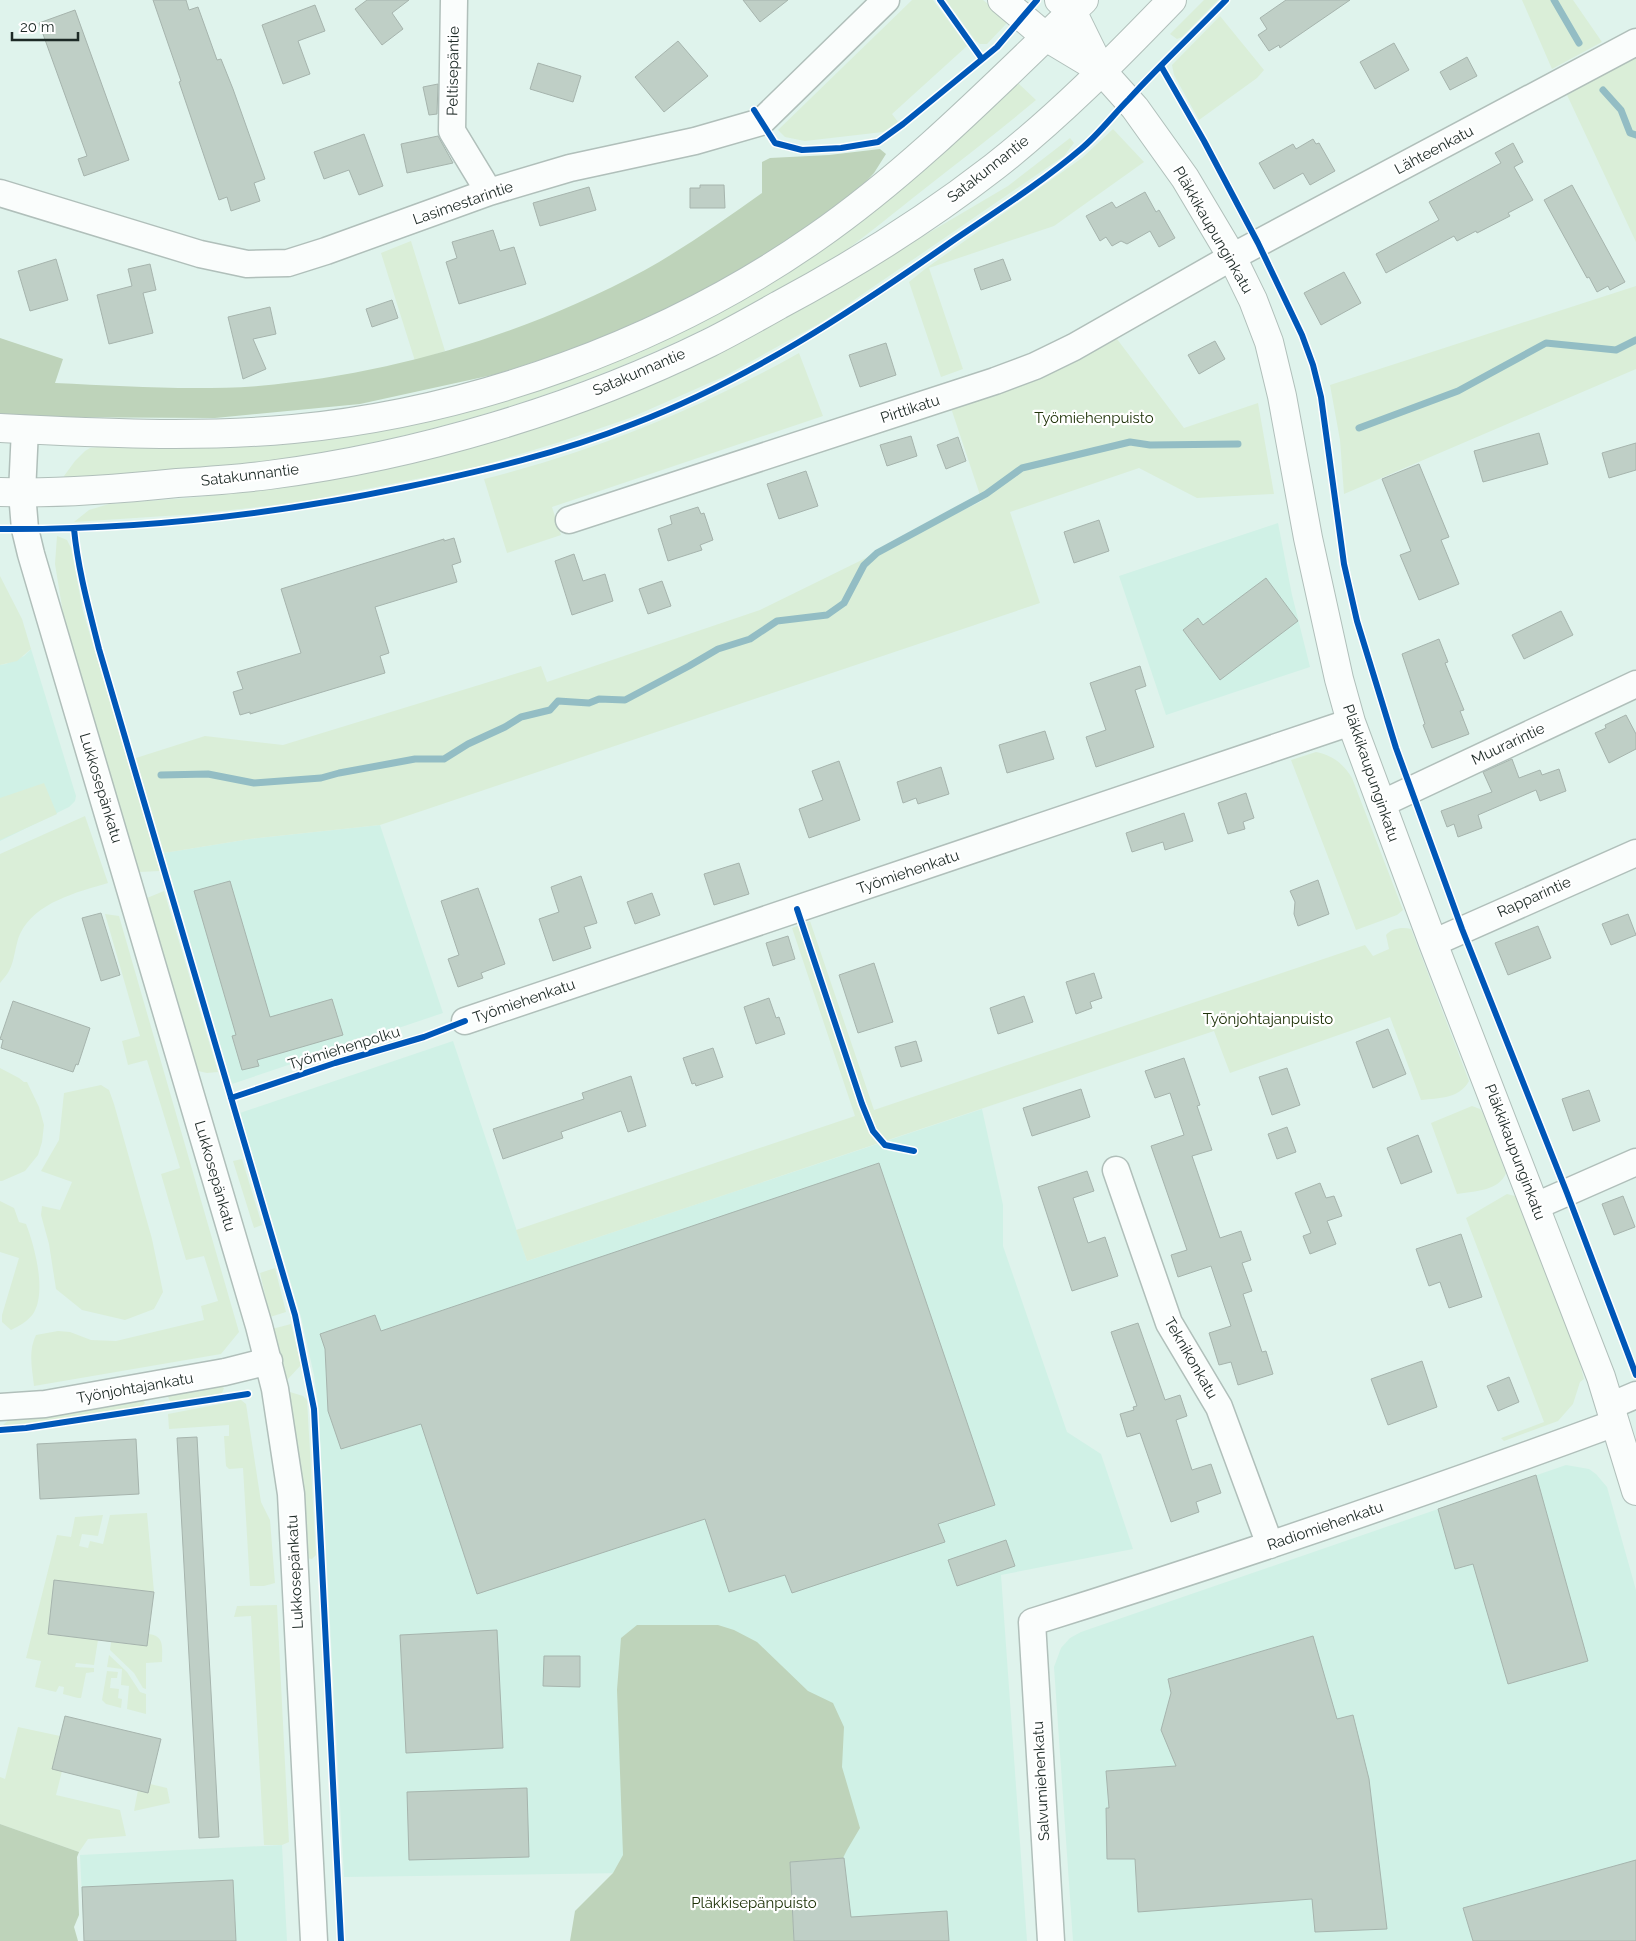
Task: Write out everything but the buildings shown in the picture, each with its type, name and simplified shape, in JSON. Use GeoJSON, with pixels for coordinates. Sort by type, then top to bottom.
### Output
{"type":"FeatureCollection","features":[{"type":"Feature","properties":{"kind":"main road"},"geometry":{"type":"LineString","coordinates":[[1002,0],[1046,37],[1101,70]]}},
{"type":"Feature","properties":{"kind":"main road","name":"Satakunnantie"},"geometry":{"type":"LineString","coordinates":[[11,492],[113,489],[269,475],[340,463],[420,446],[489,428],[614,385],[708,343],[833,276],[911,227],[996,166],[1056,114],[1172,0]]}},
{"type":"Feature","properties":{"kind":"main road"},"geometry":{"type":"LineString","coordinates":[[12,429],[130,434],[292,429],[402,412],[458,399],[553,370],[602,352],[691,312],[755,277],[815,238],[904,169],[1046,37],[1072,4],[1101,70]]}},
{"type":"Feature","properties":{"kind":"main road","name":"Pläkkikaupunginkatu"},"geometry":{"type":"LineString","coordinates":[[1101,70],[1134,108],[1185,178],[1232,257],[1253,300],[1269,342],[1282,396],[1328,634],[1351,722],[1433,943],[1601,1376],[1636,1491]]}},
{"type":"Feature","properties":{"kind":"street","name":"Peltisepäntie"},"geometry":{"type":"LineString","coordinates":[[454,0],[452,131],[489,192]]}},
{"type":"Feature","properties":{"kind":"street","name":"Lasimestarintie"},"geometry":{"type":"LineString","coordinates":[[0,193],[200,254],[247,264],[288,263],[489,192],[570,168],[695,142],[761,122],[886,0]]}},
{"type":"Feature","properties":{"kind":"street","name":"Lähteenkatu"},"geometry":{"type":"LineString","coordinates":[[1232,257],[1636,42]]}},
{"type":"Feature","properties":{"kind":"street","name":"Pirttikatu"},"geometry":{"type":"LineString","coordinates":[[569,520],[995,381],[1035,366],[1083,342],[1232,257]]}},
{"type":"Feature","properties":{"kind":"street","name":"Lukkosepänkatu"},"geometry":{"type":"LineString","coordinates":[[12,429],[11,492],[25,529],[269,1361],[282,1426],[291,1494],[314,1941]]}},
{"type":"Feature","properties":{"kind":"street","name":"Muurarintie"},"geometry":{"type":"LineString","coordinates":[[1381,804],[1636,684]]}},
{"type":"Feature","properties":{"kind":"street","name":"Työmiehenkatu"},"geometry":{"type":"LineString","coordinates":[[465,1021],[1351,722]]}},
{"type":"Feature","properties":{"kind":"street","name":"Rapparintie"},"geometry":{"type":"LineString","coordinates":[[1433,943],[1636,853]]}},
{"type":"Feature","properties":{"kind":"street"},"geometry":{"type":"LineString","coordinates":[[1536,1206],[1636,1162]]}},
{"type":"Feature","properties":{"kind":"street","name":"Teknikonkatu"},"geometry":{"type":"LineString","coordinates":[[1116,1170],[1169,1323],[1219,1407],[1270,1545]]}},
{"type":"Feature","properties":{"kind":"street","name":"Työnjohtajankatu"},"geometry":{"type":"LineString","coordinates":[[0,1407],[24,1407],[100,1395],[225,1372],[269,1361]]}},
{"type":"Feature","properties":{"kind":"street","name":"Radiomiehenkatu"},"geometry":{"type":"LineString","coordinates":[[1032,1622],[1270,1545],[1506,1463],[1613,1414],[1636,1395]]}},
{"type":"Feature","properties":{"kind":"street","name":"Salvumiehenkatu"},"geometry":{"type":"LineString","coordinates":[[1032,1622],[1050,1941]]}},
{"type":"Feature","properties":{"kind":"shaded area"},"geometry":{"type":"Polygon","coordinates":[[[1278,523],[1292,595],[1310,667],[1166,715],[1119,576],[1278,523]]]}},
{"type":"Feature","properties":{"kind":"shaded area"},"geometry":{"type":"Polygon","coordinates":[[[31,649],[76,796],[75,801],[69,807],[0,841],[0,665],[24,656],[31,649]]]}},
{"type":"Feature","properties":{"kind":"shaded area"},"geometry":{"type":"Polygon","coordinates":[[[380,825],[443,1013],[232,1084],[164,853],[250,839],[380,825]]]}},
{"type":"Feature","properties":{"kind":"shaded area"},"geometry":{"type":"Polygon","coordinates":[[[453,1041],[527,1261],[982,1109],[1003,1205],[1003,1246],[1067,1432],[1101,1454],[1133,1549],[1001,1575],[1027,1941],[794,1941],[790,1863],[626,1873],[344,1877],[318,1404],[314,1375],[301,1317],[240,1113],[453,1041]]]}},
{"type":"Feature","properties":{"kind":"shaded area"},"geometry":{"type":"Polygon","coordinates":[[[1566,1465],[1589,1469],[1607,1487],[1636,1590],[1636,1941],[1073,1941],[1054,1667],[1061,1648],[1070,1638],[1081,1632],[1566,1465]]]}},
{"type":"Feature","properties":{"kind":"shaded area"},"geometry":{"type":"Polygon","coordinates":[[[282,1845],[287,1941],[84,1941],[80,1855],[282,1845]]]}},
{"type":"Feature","properties":{"kind":"green space"},"geometry":{"type":"Polygon","coordinates":[[[912,0],[933,0],[967,46],[892,114],[898,122],[883,132],[805,141],[785,137],[778,130],[912,0]]]}},
{"type":"Feature","properties":{"kind":"green space"},"geometry":{"type":"Polygon","coordinates":[[[946,0],[983,0],[1008,20],[1007,23],[987,44],[980,44],[975,40],[946,0]]]}},
{"type":"Feature","properties":{"kind":"green space"},"geometry":{"type":"Polygon","coordinates":[[[1204,0],[1218,0],[1182,37],[1177,39],[1170,34],[1204,0]]]}},
{"type":"Feature","properties":{"kind":"green space"},"geometry":{"type":"Polygon","coordinates":[[[1522,0],[1573,0],[1602,42],[1552,69],[1522,0]]]}},
{"type":"Feature","properties":{"kind":"green space"},"geometry":{"type":"Polygon","coordinates":[[[1220,16],[1264,70],[1257,78],[1199,120],[1174,75],[1172,65],[1220,16]]]}},
{"type":"Feature","properties":{"kind":"green space"},"geometry":{"type":"Polygon","coordinates":[[[1636,56],[1636,242],[1567,95],[1636,56]]]}},
{"type":"Feature","properties":{"kind":"green space"},"geometry":{"type":"Polygon","coordinates":[[[1018,83],[1036,100],[841,254],[804,277],[726,318],[616,368],[560,390],[503,409],[386,440],[327,452],[268,461],[192,469],[65,478],[64,476],[75,461],[90,448],[105,446],[210,448],[269,446],[339,438],[423,422],[529,392],[979,118],[1018,83]]]}},
{"type":"Feature","properties":{"kind":"green space"},"geometry":{"type":"Polygon","coordinates":[[[1113,129],[1144,162],[1054,226],[929,268],[963,369],[941,377],[909,282],[1082,158],[1113,129]]]}},
{"type":"Feature","properties":{"kind":"green space"},"geometry":{"type":"Polygon","coordinates":[[[1070,138],[1074,143],[1064,156],[822,322],[723,377],[630,418],[481,466],[301,502],[196,514],[74,522],[89,510],[109,504],[199,497],[296,485],[396,466],[476,446],[551,421],[810,303],[1008,186],[1070,138]]]}},
{"type":"Feature","properties":{"kind":"green space"},"geometry":{"type":"Polygon","coordinates":[[[880,149],[886,154],[874,173],[858,190],[802,232],[724,281],[623,333],[497,374],[360,404],[215,418],[34,417],[0,414],[0,338],[63,359],[55,383],[156,388],[207,388],[258,386],[359,372],[458,348],[506,332],[600,293],[645,270],[690,243],[762,193],[762,162],[770,158],[829,155],[880,149]]]}},
{"type":"Feature","properties":{"kind":"green space"},"geometry":{"type":"Polygon","coordinates":[[[411,241],[445,351],[415,361],[381,253],[411,241]]]}},
{"type":"Feature","properties":{"kind":"green space"},"geometry":{"type":"Polygon","coordinates":[[[1636,286],[1636,369],[1344,494],[1340,440],[1330,385],[1636,286]]]}},
{"type":"Feature","properties":{"kind":"green space","name":"Työmiehenpuisto"},"geometry":{"type":"Polygon","coordinates":[[[1117,339],[1184,428],[1258,403],[1274,494],[1197,498],[1139,468],[1010,512],[1040,603],[380,825],[250,839],[164,853],[136,758],[205,736],[283,745],[541,666],[547,682],[760,610],[982,501],[950,405],[1047,371],[1117,339]]]}},
{"type":"Feature","properties":{"kind":"green space"},"geometry":{"type":"Polygon","coordinates":[[[799,353],[823,416],[552,507],[561,535],[507,553],[484,479],[606,442],[646,426],[723,392],[799,353]]]}},
{"type":"Feature","properties":{"kind":"green space"},"geometry":{"type":"Polygon","coordinates":[[[57,536],[67,540],[71,548],[83,611],[160,871],[139,872],[64,619],[55,564],[57,536]]]}},
{"type":"Feature","properties":{"kind":"green space"},"geometry":{"type":"Polygon","coordinates":[[[0,576],[22,619],[31,649],[17,661],[0,665],[0,576]]]}},
{"type":"Feature","properties":{"kind":"green space"},"geometry":{"type":"Polygon","coordinates":[[[1316,752],[1327,755],[1337,761],[1352,778],[1403,910],[1397,915],[1356,930],[1291,760],[1316,752]]]}},
{"type":"Feature","properties":{"kind":"green space"},"geometry":{"type":"Polygon","coordinates":[[[44,783],[57,814],[0,840],[0,798],[44,783]]]}},
{"type":"Feature","properties":{"kind":"green space"},"geometry":{"type":"Polygon","coordinates":[[[85,816],[108,883],[58,900],[36,914],[20,934],[11,967],[0,983],[0,854],[85,816]]]}},
{"type":"Feature","properties":{"kind":"green space"},"geometry":{"type":"Polygon","coordinates":[[[164,891],[218,1072],[207,1073],[198,1071],[147,898],[164,891]]]}},
{"type":"Feature","properties":{"kind":"green space"},"geometry":{"type":"Polygon","coordinates":[[[105,914],[119,916],[239,1332],[221,1354],[34,1386],[31,1353],[36,1335],[58,1331],[70,1332],[91,1340],[116,1341],[204,1320],[201,1306],[218,1301],[204,1256],[186,1260],[161,1174],[180,1168],[147,1060],[128,1065],[122,1041],[140,1036],[105,914]]]}},
{"type":"Feature","properties":{"kind":"green space","name":"Työnjohtajanpuisto"},"geometry":{"type":"Polygon","coordinates":[[[810,921],[874,1110],[1365,945],[1373,956],[1389,949],[1386,935],[1394,929],[1401,928],[1411,929],[1469,1081],[1465,1087],[1454,1094],[1441,1098],[1421,1100],[1390,1017],[1230,1073],[1214,1031],[527,1261],[516,1230],[855,1116],[792,928],[810,921]]]}},
{"type":"Feature","properties":{"kind":"green space"},"geometry":{"type":"Polygon","coordinates":[[[0,1068],[27,1082],[39,1107],[44,1125],[38,1155],[25,1171],[2,1181],[0,1181],[0,1068]]]}},
{"type":"Feature","properties":{"kind":"green space"},"geometry":{"type":"Polygon","coordinates":[[[101,1085],[109,1090],[114,1104],[152,1239],[163,1292],[154,1309],[125,1320],[82,1310],[56,1289],[49,1244],[41,1215],[42,1206],[60,1210],[72,1182],[41,1171],[59,1140],[64,1093],[101,1085]]]}},
{"type":"Feature","properties":{"kind":"green space"},"geometry":{"type":"Polygon","coordinates":[[[1472,1106],[1480,1109],[1483,1113],[1506,1173],[1503,1179],[1492,1187],[1457,1194],[1431,1123],[1472,1106]]]}},
{"type":"Feature","properties":{"kind":"green space"},"geometry":{"type":"Polygon","coordinates":[[[242,1159],[262,1225],[254,1228],[233,1161],[242,1159]]]}},
{"type":"Feature","properties":{"kind":"green space"},"geometry":{"type":"Polygon","coordinates":[[[1507,1194],[1515,1196],[1517,1199],[1579,1360],[1584,1379],[1580,1382],[1573,1404],[1558,1421],[1504,1441],[1501,1438],[1544,1422],[1466,1218],[1507,1194]]]}},
{"type":"Feature","properties":{"kind":"green space"},"geometry":{"type":"Polygon","coordinates":[[[0,1201],[14,1208],[19,1222],[26,1224],[38,1270],[39,1294],[33,1314],[26,1322],[11,1330],[2,1322],[2,1315],[19,1258],[0,1252],[0,1201]]]}},
{"type":"Feature","properties":{"kind":"green space"},"geometry":{"type":"Polygon","coordinates":[[[275,1268],[286,1312],[270,1317],[260,1273],[275,1268]]]}},
{"type":"Feature","properties":{"kind":"green space"},"geometry":{"type":"Polygon","coordinates":[[[291,1324],[301,1365],[287,1380],[272,1329],[291,1324]]]}},
{"type":"Feature","properties":{"kind":"green space"},"geometry":{"type":"Polygon","coordinates":[[[221,1385],[224,1388],[222,1393],[171,1403],[168,1397],[170,1394],[221,1385]]]}},
{"type":"Feature","properties":{"kind":"green space"},"geometry":{"type":"Polygon","coordinates":[[[290,1392],[303,1396],[307,1400],[316,1555],[312,1559],[307,1558],[290,1392]]]}},
{"type":"Feature","properties":{"kind":"green space"},"geometry":{"type":"Polygon","coordinates":[[[143,1399],[145,1403],[141,1408],[55,1421],[14,1426],[3,1425],[12,1417],[143,1399]]]}},
{"type":"Feature","properties":{"kind":"green space"},"geometry":{"type":"Polygon","coordinates":[[[241,1400],[246,1404],[261,1502],[270,1520],[275,1583],[264,1586],[250,1586],[243,1468],[229,1469],[226,1466],[224,1436],[229,1436],[229,1425],[169,1429],[168,1414],[241,1400]]]}},
{"type":"Feature","properties":{"kind":"green space"},"geometry":{"type":"Polygon","coordinates":[[[147,1513],[154,1592],[54,1580],[48,1634],[98,1640],[94,1665],[76,1663],[75,1667],[94,1668],[94,1672],[86,1673],[81,1698],[63,1694],[64,1687],[59,1686],[56,1692],[35,1687],[41,1661],[26,1658],[57,1535],[71,1537],[75,1517],[103,1515],[98,1536],[82,1534],[79,1546],[88,1548],[90,1541],[103,1544],[110,1515],[147,1513]]]}},
{"type":"Feature","properties":{"kind":"green space"},"geometry":{"type":"Polygon","coordinates":[[[277,1605],[289,1842],[282,1845],[264,1845],[251,1616],[234,1617],[237,1606],[277,1605]]]}},
{"type":"Feature","properties":{"kind":"green space","name":"Pläkkisepänpuisto"},"geometry":{"type":"Polygon","coordinates":[[[637,1625],[718,1625],[734,1630],[757,1642],[808,1691],[833,1703],[844,1727],[842,1767],[860,1828],[843,1858],[790,1862],[794,1941],[570,1941],[575,1911],[613,1873],[623,1855],[617,1690],[621,1638],[637,1625]]]}},
{"type":"Feature","properties":{"kind":"green space"},"geometry":{"type":"Polygon","coordinates":[[[149,1634],[158,1637],[162,1644],[162,1662],[146,1663],[146,1689],[143,1688],[134,1673],[110,1650],[111,1642],[147,1646],[149,1634]]]}},
{"type":"Feature","properties":{"kind":"green space"},"geometry":{"type":"Polygon","coordinates":[[[109,1655],[127,1672],[140,1692],[146,1694],[146,1714],[127,1709],[129,1686],[121,1685],[122,1669],[107,1667],[109,1655]]]}},
{"type":"Feature","properties":{"kind":"green space"},"geometry":{"type":"Polygon","coordinates":[[[107,1671],[118,1672],[117,1678],[111,1678],[110,1688],[119,1689],[118,1698],[122,1699],[121,1708],[106,1704],[102,1700],[107,1671]]]}},
{"type":"Feature","properties":{"kind":"green space"},"geometry":{"type":"Polygon","coordinates":[[[18,1727],[60,1736],[52,1769],[62,1771],[56,1795],[120,1810],[126,1836],[88,1839],[79,1852],[0,1824],[0,1777],[5,1779],[18,1727]]]}},
{"type":"Feature","properties":{"kind":"green space"},"geometry":{"type":"Polygon","coordinates":[[[150,1784],[167,1788],[170,1803],[134,1811],[138,1790],[148,1793],[150,1784]]]}},
{"type":"Feature","properties":{"kind":"green space"},"geometry":{"type":"Polygon","coordinates":[[[0,1824],[79,1852],[77,1857],[79,1915],[74,1927],[78,1941],[0,1941],[0,1824]]]}},
{"type":"Feature","properties":{"kind":"waterway"},"geometry":{"type":"LineString","coordinates":[[1554,0],[1579,43]]}},
{"type":"Feature","properties":{"kind":"waterway"},"geometry":{"type":"LineString","coordinates":[[1603,90],[1621,110],[1630,133],[1636,135]]}},
{"type":"Feature","properties":{"kind":"waterway"},"geometry":{"type":"LineString","coordinates":[[1359,428],[1458,391],[1546,343],[1616,350],[1636,340]]}},
{"type":"Feature","properties":{"kind":"waterway"},"geometry":{"type":"LineString","coordinates":[[161,775],[208,774],[254,783],[321,778],[415,759],[444,759],[468,744],[505,727],[521,717],[550,710],[558,701],[589,703],[599,699],[625,700],[718,649],[750,639],[777,621],[827,615],[844,603],[864,565],[877,553],[986,494],[1022,468],[1130,442],[1150,445],[1238,444]]}},
{"type":"Feature","properties":{"kind":"cycle path"},"geometry":{"type":"LineString","coordinates":[[940,0],[982,59]]}},
{"type":"Feature","properties":{"kind":"cycle path"},"geometry":{"type":"LineString","coordinates":[[754,110],[775,143],[802,150],[841,148],[878,142],[903,124],[997,47],[1037,0]]}},
{"type":"Feature","properties":{"kind":"cycle path"},"geometry":{"type":"LineString","coordinates":[[0,529],[51,529],[153,524],[255,513],[356,497],[464,474],[578,444],[676,406],[758,366],[837,319],[1050,174],[1094,137],[1226,0]]}},
{"type":"Feature","properties":{"kind":"cycle path"},"geometry":{"type":"LineString","coordinates":[[1161,66],[1204,141],[1258,243],[1302,335],[1313,365],[1321,397],[1344,564],[1357,621],[1396,748],[1462,929],[1567,1193],[1636,1375]]}},
{"type":"Feature","properties":{"kind":"cycle path"},"geometry":{"type":"LineString","coordinates":[[74,529],[81,574],[99,649],[295,1315],[314,1409],[341,1941]]}},
{"type":"Feature","properties":{"kind":"cycle path"},"geometry":{"type":"LineString","coordinates":[[797,909],[862,1104],[873,1131],[885,1145],[914,1151]]}},
{"type":"Feature","properties":{"kind":"cycle path","name":"Työmiehenpolku"},"geometry":{"type":"LineString","coordinates":[[231,1098],[335,1063],[424,1037],[465,1021]]}},
{"type":"Feature","properties":{"kind":"cycle path"},"geometry":{"type":"LineString","coordinates":[[0,1430],[26,1428],[248,1394]]}}]}
